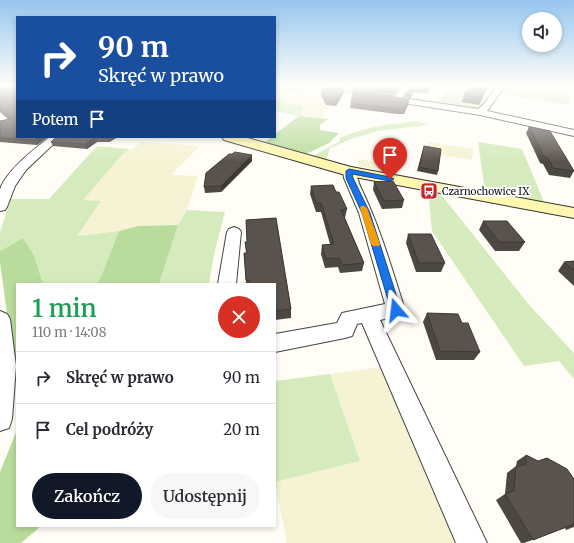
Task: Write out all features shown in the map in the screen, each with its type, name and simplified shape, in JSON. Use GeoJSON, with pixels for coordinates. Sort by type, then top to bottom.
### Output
{"type":"FeatureCollection","features":[{"type":"Feature","properties":{"kind":"street"},"geometry":{"type":"LineString","coordinates":[[476,111],[574,133]]}},
{"type":"Feature","properties":{"kind":"street"},"geometry":{"type":"LineString","coordinates":[[0,207],[12,178],[32,156],[55,138]]}},
{"type":"Feature","properties":{"kind":"street"},"geometry":{"type":"LineString","coordinates":[[233,138],[349,171],[574,213]]}},
{"type":"Feature","properties":{"kind":"street"},"geometry":{"type":"LineString","coordinates":[[276,343],[345,330],[349,318],[396,310],[366,213],[350,178],[349,171]]}},
{"type":"Feature","properties":{"kind":"street"},"geometry":{"type":"LineString","coordinates":[[227,283],[234,232]]}},
{"type":"Feature","properties":{"kind":"street"},"geometry":{"type":"LineString","coordinates":[[368,314],[472,543]]}},
{"type":"Feature","properties":{"kind":"street"},"geometry":{"type":"LineString","coordinates":[[0,319],[5,366],[0,419]]}},
{"type":"Feature","properties":{"kind":"shaded area"},"geometry":{"type":"Polygon","coordinates":[[[301,111],[327,111],[321,118],[299,116],[301,111]]]}},
{"type":"Feature","properties":{"kind":"shaded area"},"geometry":{"type":"Polygon","coordinates":[[[142,142],[200,146],[171,175],[198,176],[187,210],[178,225],[138,226],[119,231],[77,236],[101,201],[82,200],[120,157],[142,142]]]}},
{"type":"Feature","properties":{"kind":"shaded area"},"geometry":{"type":"Polygon","coordinates":[[[428,142],[473,149],[472,160],[425,152],[428,142]]]}},
{"type":"Feature","properties":{"kind":"shaded area"},"geometry":{"type":"Polygon","coordinates":[[[359,159],[384,163],[382,170],[357,166],[359,159]]]}},
{"type":"Feature","properties":{"kind":"shaded area"},"geometry":{"type":"Polygon","coordinates":[[[381,367],[460,543],[287,543],[276,482],[360,461],[330,374],[381,367]]]}},
{"type":"Feature","properties":{"kind":"green space"},"geometry":{"type":"Polygon","coordinates":[[[277,111],[301,111],[299,116],[277,111]]]}},
{"type":"Feature","properties":{"kind":"green space"},"geometry":{"type":"Polygon","coordinates":[[[299,116],[328,119],[320,125],[320,130],[339,133],[329,143],[306,154],[265,142],[271,138],[276,138],[276,133],[299,116]]]}},
{"type":"Feature","properties":{"kind":"green space"},"geometry":{"type":"Polygon","coordinates":[[[416,121],[428,125],[378,131],[351,139],[330,148],[326,160],[313,156],[340,141],[340,138],[349,134],[377,126],[416,121]]]}},
{"type":"Feature","properties":{"kind":"green space"},"geometry":{"type":"Polygon","coordinates":[[[478,142],[522,149],[544,202],[485,191],[478,142]]]}},
{"type":"Feature","properties":{"kind":"green space"},"geometry":{"type":"Polygon","coordinates":[[[97,146],[130,149],[121,156],[83,200],[101,201],[77,236],[119,231],[98,283],[43,283],[34,255],[23,238],[0,251],[0,232],[11,199],[49,199],[97,146]]]}},
{"type":"Feature","properties":{"kind":"green space"},"geometry":{"type":"Polygon","coordinates":[[[428,190],[439,192],[530,306],[574,353],[574,379],[559,361],[524,366],[432,231],[428,190]]]}},
{"type":"Feature","properties":{"kind":"green space"},"geometry":{"type":"Polygon","coordinates":[[[187,210],[225,212],[214,254],[209,283],[159,283],[178,225],[187,210]]]}},
{"type":"Feature","properties":{"kind":"green space"},"geometry":{"type":"Polygon","coordinates":[[[178,225],[159,283],[98,283],[119,231],[138,226],[178,225]]]}},
{"type":"Feature","properties":{"kind":"green space"},"geometry":{"type":"Polygon","coordinates":[[[23,238],[34,255],[43,283],[16,283],[16,380],[0,262],[0,251],[23,238]]]}},
{"type":"Feature","properties":{"kind":"green space"},"geometry":{"type":"Polygon","coordinates":[[[330,374],[360,461],[276,482],[276,381],[330,374]]]}},
{"type":"Feature","properties":{"kind":"green space"},"geometry":{"type":"Polygon","coordinates":[[[16,432],[16,527],[40,527],[21,543],[0,543],[0,472],[16,432]]]}},
{"type":"Feature","properties":{"kind":"building"},"geometry":{"type":"Polygon","coordinates":[[[1,111],[16,111],[16,138],[38,138],[35,140],[0,138],[0,121],[10,119],[1,111]]]}},
{"type":"Feature","properties":{"kind":"building"},"geometry":{"type":"Polygon","coordinates":[[[529,127],[550,131],[574,171],[553,168],[547,157],[544,157],[529,127]]]}},
{"type":"Feature","properties":{"kind":"building"},"geometry":{"type":"Polygon","coordinates":[[[55,138],[94,138],[85,144],[51,142],[55,138]]]}},
{"type":"Feature","properties":{"kind":"building"},"geometry":{"type":"Polygon","coordinates":[[[424,146],[441,149],[438,171],[419,167],[424,146]]]}},
{"type":"Feature","properties":{"kind":"building"},"geometry":{"type":"Polygon","coordinates":[[[235,152],[252,155],[221,186],[204,187],[206,173],[229,154],[235,152]]]}},
{"type":"Feature","properties":{"kind":"building"},"geometry":{"type":"Polygon","coordinates":[[[393,181],[404,200],[384,201],[374,182],[393,181]]]}},
{"type":"Feature","properties":{"kind":"building"},"geometry":{"type":"Polygon","coordinates":[[[333,185],[336,192],[339,192],[347,209],[341,210],[364,263],[342,265],[340,258],[326,259],[322,245],[334,244],[321,203],[316,203],[311,186],[333,185]]]}},
{"type":"Feature","properties":{"kind":"building"},"geometry":{"type":"Polygon","coordinates":[[[276,218],[291,309],[276,311],[276,283],[249,283],[249,280],[246,280],[244,253],[247,253],[245,242],[247,242],[246,220],[276,218]]]}},
{"type":"Feature","properties":{"kind":"building"},"geometry":{"type":"Polygon","coordinates":[[[483,221],[507,221],[525,242],[499,242],[483,221]]]}},
{"type":"Feature","properties":{"kind":"building"},"geometry":{"type":"Polygon","coordinates":[[[408,234],[431,234],[445,263],[419,263],[408,234]]]}},
{"type":"Feature","properties":{"kind":"building"},"geometry":{"type":"Polygon","coordinates":[[[574,261],[574,271],[564,262],[574,261]]]}},
{"type":"Feature","properties":{"kind":"building"},"geometry":{"type":"Polygon","coordinates":[[[427,313],[458,314],[462,323],[468,323],[480,352],[440,351],[427,313]]]}},
{"type":"Feature","properties":{"kind":"building"},"geometry":{"type":"Polygon","coordinates":[[[526,455],[538,461],[547,458],[567,469],[574,479],[574,524],[533,540],[505,494],[514,491],[516,467],[526,464],[526,455]]]}},
{"type":"Feature","properties":{"kind":"slow traffic"},"geometry":{"type":"LineString","coordinates":[[364,208],[376,244]]}},
{"type":"Feature","properties":{"kind":"place","name":"Czarnochowice IX"},"geometry":{"type":"Point","coordinates":[429,191]}},
{"type":"Feature","properties":{"kind":"route"},"geometry":{"type":"LineString","coordinates":[[390,179],[349,171],[350,178],[366,213],[396,310]]}}]}
